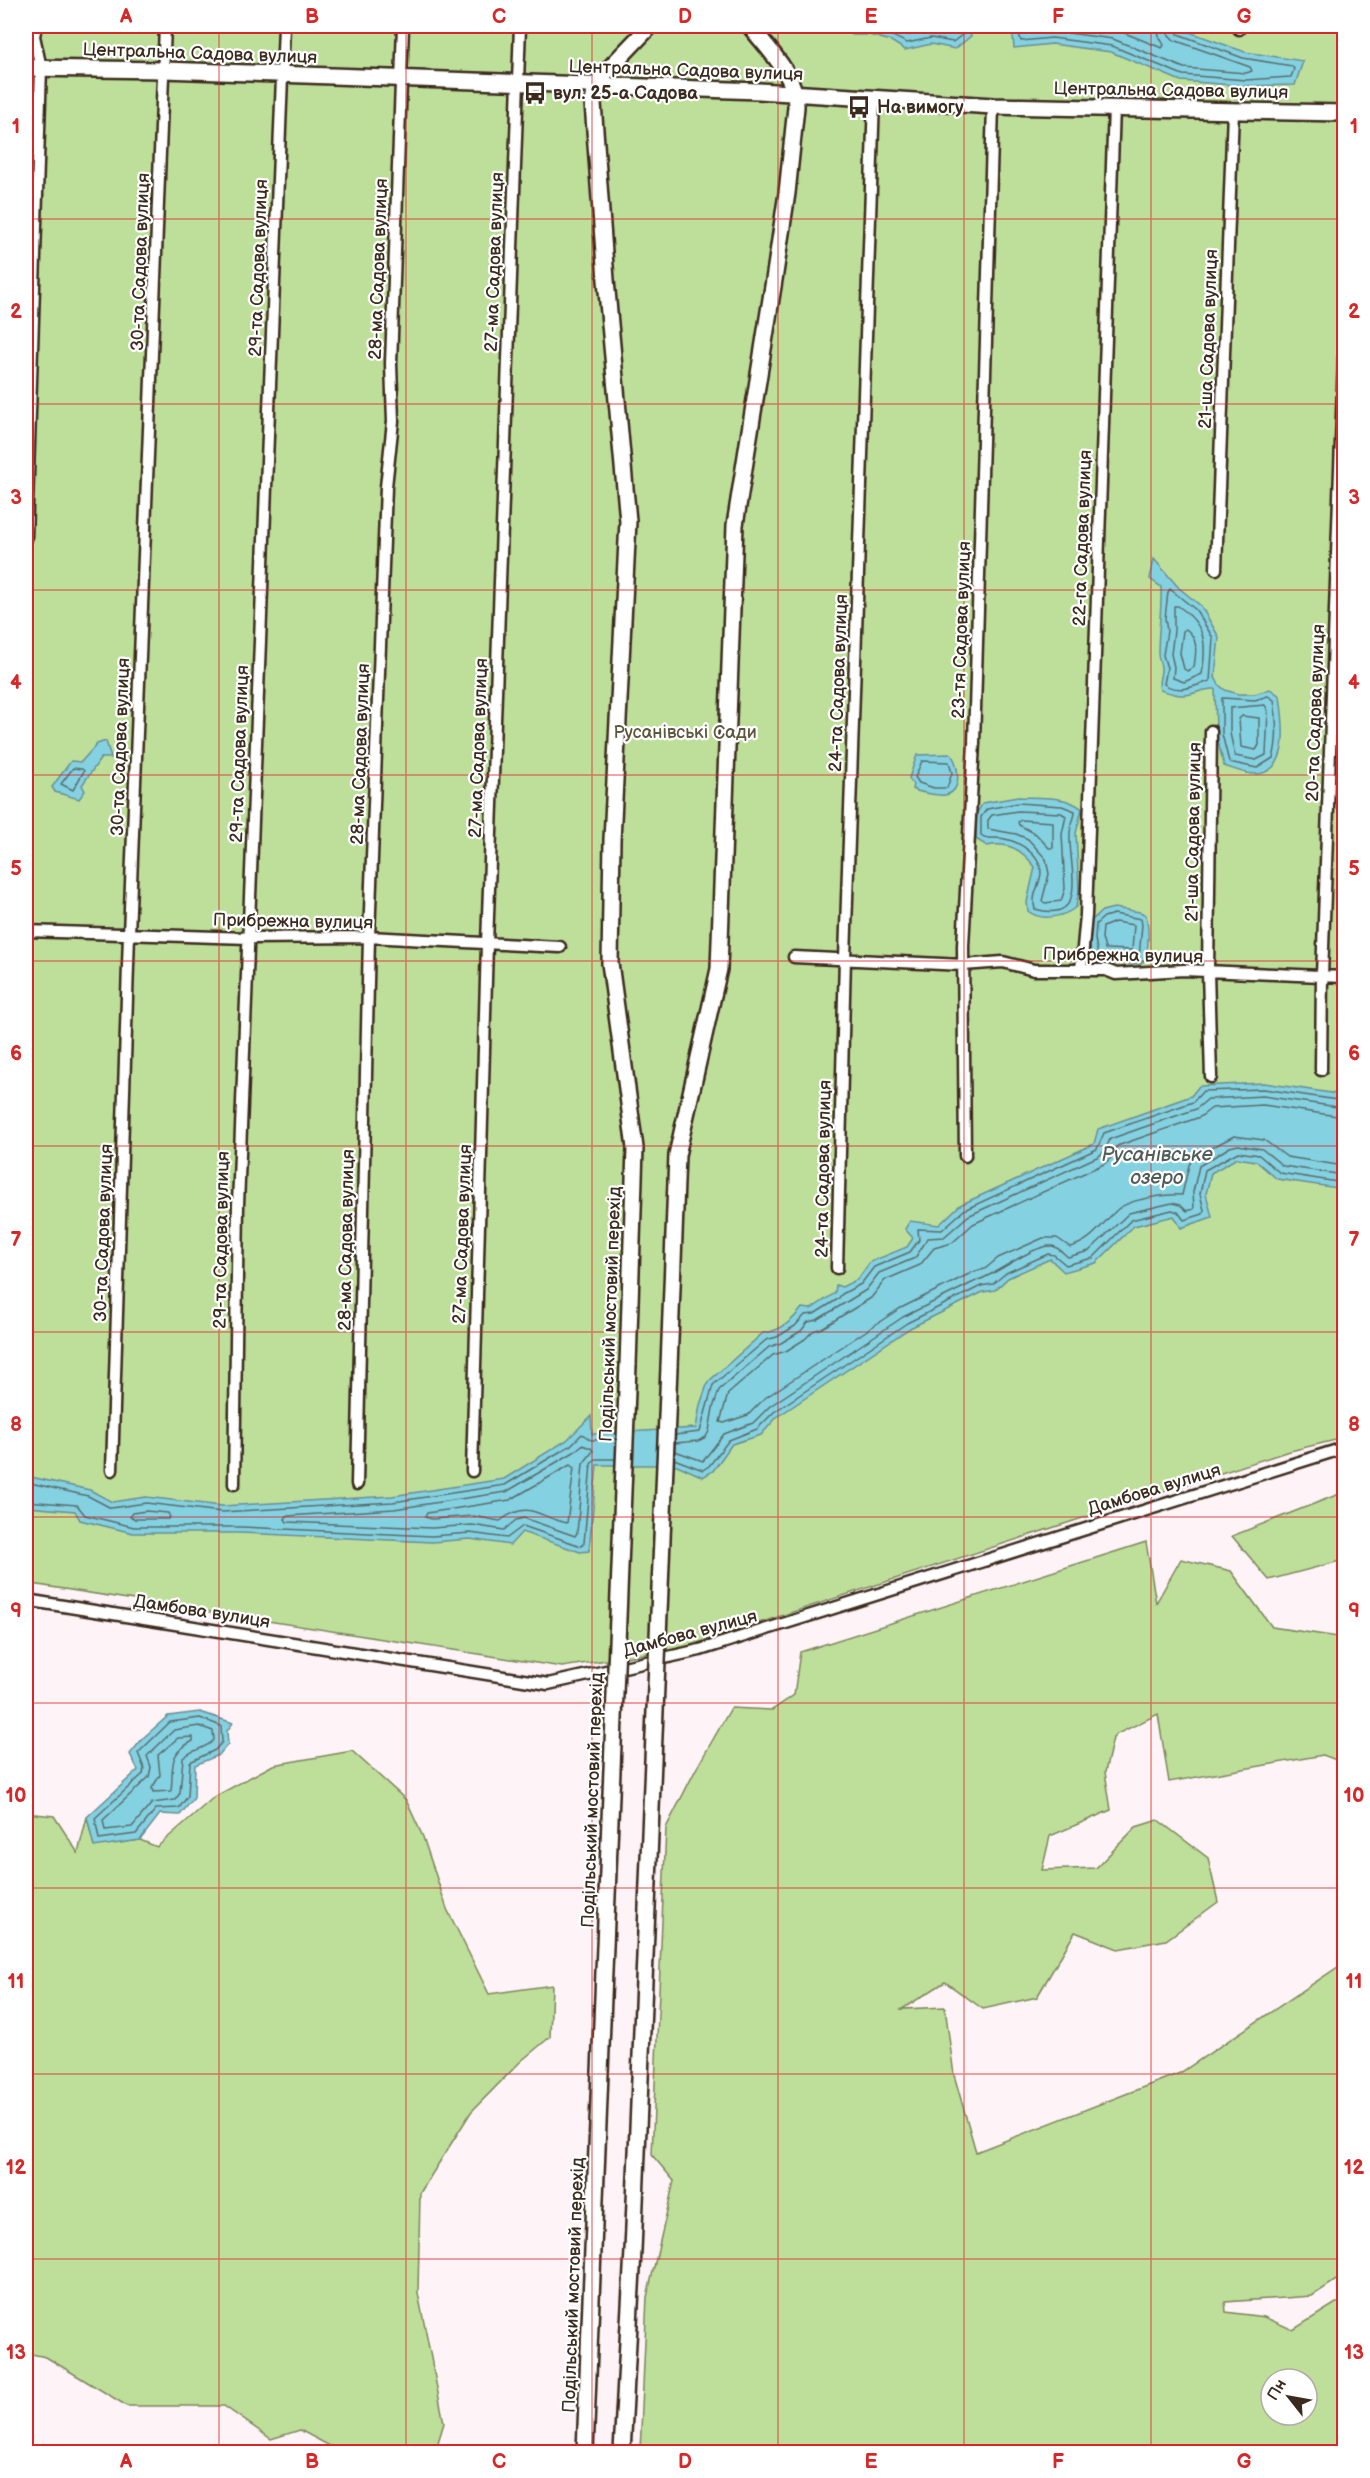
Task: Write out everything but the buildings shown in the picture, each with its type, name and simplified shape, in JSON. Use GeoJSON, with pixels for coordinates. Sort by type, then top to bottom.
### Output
{"type":"FeatureCollection","features":[{"type":"Feature","properties":{"kind":"main road"},"geometry":{"type":"LineString","coordinates":[[596,86],[650,26]]}},
{"type":"Feature","properties":{"kind":"main road"},"geometry":{"type":"LineString","coordinates":[[622,2452],[633,2251],[677,1155],[719,969],[735,525],[787,193],[796,93],[782,67],[750,27]]}},
{"type":"Feature","properties":{"kind":"main road","name":"Центральна Садова вулиця"},"geometry":{"type":"LineString","coordinates":[[33,68],[164,70],[796,93],[993,106],[1344,113]]}},
{"type":"Feature","properties":{"kind":"main road","name":"Подільський мостовий перехід"},"geometry":{"type":"LineString","coordinates":[[585,2452],[635,1148],[610,963],[612,840],[628,521],[606,280],[593,103],[596,86]]}},
{"type":"Feature","properties":{"kind":"street"},"geometry":{"type":"LineString","coordinates":[[26,538],[33,68],[36,26]]}},
{"type":"Feature","properties":{"kind":"street","name":"30-та Садова вулиця"},"geometry":{"type":"LineString","coordinates":[[112,1470],[129,933],[165,26]]}},
{"type":"Feature","properties":{"kind":"street","name":"29-та Садова вулиця"},"geometry":{"type":"LineString","coordinates":[[234,1484],[238,1205],[284,26]]}},
{"type":"Feature","properties":{"kind":"street","name":"28-ма Садова вулиця"},"geometry":{"type":"LineString","coordinates":[[357,1484],[369,937],[386,488],[393,421],[391,364],[403,26]]}},
{"type":"Feature","properties":{"kind":"street","name":"27-ма Садова вулиця"},"geometry":{"type":"LineString","coordinates":[[472,1471],[487,944],[520,26]]}},
{"type":"Feature","properties":{"kind":"street","name":"24-та Садова вулиця"},"geometry":{"type":"LineString","coordinates":[[837,1268],[845,958],[874,99]]}},
{"type":"Feature","properties":{"kind":"street","name":"23-тя Садова вулиця"},"geometry":{"type":"LineString","coordinates":[[965,1156],[963,965],[974,743],[993,106]]}},
{"type":"Feature","properties":{"kind":"street","name":"22-га Садова вулиця"},"geometry":{"type":"LineString","coordinates":[[1081,969],[1086,915],[1114,107]]}},
{"type":"Feature","properties":{"kind":"street","name":"21-ша Садова вулиця"},"geometry":{"type":"LineString","coordinates":[[1216,569],[1233,111]]}},
{"type":"Feature","properties":{"kind":"street","name":"20-та Садова вулиця"},"geometry":{"type":"LineString","coordinates":[[1321,1070],[1322,976],[1344,357]]}},
{"type":"Feature","properties":{"kind":"street","name":"21-ша Садова вулиця"},"geometry":{"type":"LineString","coordinates":[[1210,1077],[1208,972],[1211,730]]}},
{"type":"Feature","properties":{"kind":"street","name":"Прибрежна вулиця"},"geometry":{"type":"LineString","coordinates":[[26,931],[249,938],[369,937],[560,947]]}},
{"type":"Feature","properties":{"kind":"street","name":"Прибрежна вулиця"},"geometry":{"type":"LineString","coordinates":[[794,957],[963,965],[1003,963],[1034,970],[1106,970],[1116,974],[1154,970],[1344,977]]}},
{"type":"Feature","properties":{"kind":"street","name":"Дамбова вулиця"},"geometry":{"type":"LineString","coordinates":[[26,1600],[548,1684],[700,1650],[1344,1448]]}},
{"type":"Feature","properties":{"kind":"green space","name":"Русанівські Сади"},"geometry":{"type":"Polygon","coordinates":[[[26,26],[1344,26],[1344,1438],[1286,1452],[682,1648],[562,1667],[26,1583],[26,26]]]}},
{"type":"Feature","properties":{"kind":"green space"},"geometry":{"type":"Polygon","coordinates":[[[1344,1492],[1344,1560],[1269,1580],[1232,1536],[1344,1492]]]}},
{"type":"Feature","properties":{"kind":"green space"},"geometry":{"type":"Polygon","coordinates":[[[1146,1542],[1156,1603],[1181,1559],[1231,1571],[1272,1627],[1344,1638],[1344,1763],[1323,1755],[1169,1782],[1158,1714],[1113,1738],[1105,1772],[1111,1810],[1050,1836],[1042,1870],[1096,1868],[1136,1827],[1158,1820],[1208,1858],[1218,1902],[1166,1940],[1118,1949],[1075,1932],[1037,1997],[983,2009],[945,1982],[902,2009],[945,2007],[954,2075],[976,2152],[1180,2073],[1344,1963],[1344,2275],[1312,2296],[1225,2302],[1226,2312],[1264,2317],[1293,2330],[1336,2303],[1344,2303],[1344,2452],[640,2452],[647,2297],[674,2181],[652,2155],[666,1828],[731,1708],[772,1710],[794,1695],[800,1652],[1146,1542]]]}},
{"type":"Feature","properties":{"kind":"green space"},"geometry":{"type":"Polygon","coordinates":[[[352,1751],[406,1800],[423,1837],[447,1909],[489,1994],[552,1985],[550,2037],[520,2062],[471,2112],[420,2193],[418,2293],[444,2423],[435,2452],[341,2452],[300,2430],[271,2439],[224,2406],[127,2406],[46,2357],[26,2353],[26,1813],[54,1816],[78,1853],[87,1817],[94,1846],[140,1840],[157,1847],[214,1797],[273,1765],[352,1751]]]}},
{"type":"Feature","properties":{"kind":"water"},"geometry":{"type":"Polygon","coordinates":[[[837,26],[968,26],[971,36],[955,49],[931,44],[905,50],[891,41],[869,35],[853,35],[837,26]]]}},
{"type":"Feature","properties":{"kind":"water"},"geometry":{"type":"Polygon","coordinates":[[[1012,26],[1173,26],[1245,52],[1303,61],[1295,85],[1246,86],[1181,81],[1111,52],[1052,44],[1014,48],[1012,26]]]}},
{"type":"Feature","properties":{"kind":"water"},"geometry":{"type":"Polygon","coordinates":[[[1154,559],[1179,588],[1201,606],[1219,637],[1215,677],[1219,685],[1225,690],[1238,694],[1255,694],[1270,689],[1280,696],[1283,742],[1276,764],[1268,771],[1253,774],[1224,766],[1216,734],[1215,689],[1183,695],[1160,690],[1161,667],[1158,653],[1161,587],[1150,579],[1154,559]]]}},
{"type":"Feature","properties":{"kind":"water"},"geometry":{"type":"Polygon","coordinates":[[[106,741],[111,758],[101,758],[82,785],[85,791],[79,799],[55,792],[52,787],[71,761],[81,762],[97,744],[106,741]]]}},
{"type":"Feature","properties":{"kind":"water"},"geometry":{"type":"Polygon","coordinates":[[[951,754],[956,764],[958,777],[955,789],[951,793],[938,795],[912,789],[913,785],[909,778],[917,755],[951,754]]]}},
{"type":"Feature","properties":{"kind":"water"},"geometry":{"type":"Polygon","coordinates":[[[1018,797],[1060,799],[1082,809],[1076,833],[1079,890],[1076,907],[1059,916],[1039,916],[1028,911],[1027,902],[1035,867],[1026,856],[1009,846],[987,846],[976,839],[976,814],[983,803],[1018,797]]]}},
{"type":"Feature","properties":{"kind":"water"},"geometry":{"type":"Polygon","coordinates":[[[1114,908],[1146,915],[1147,949],[1145,960],[1140,964],[1098,963],[1092,959],[1089,940],[1091,921],[1102,911],[1114,908]]]}},
{"type":"Feature","properties":{"kind":"water","name":"Русанівське озеро"},"geometry":{"type":"Polygon","coordinates":[[[1264,1083],[1344,1095],[1344,1189],[1277,1179],[1256,1161],[1237,1158],[1211,1173],[1206,1194],[1212,1217],[1181,1228],[1174,1216],[1134,1226],[1096,1263],[1064,1272],[1050,1259],[1008,1278],[995,1290],[983,1292],[910,1328],[777,1417],[761,1435],[732,1444],[713,1471],[703,1477],[677,1465],[597,1465],[589,1551],[580,1552],[522,1532],[510,1545],[470,1539],[432,1542],[241,1533],[133,1533],[80,1520],[75,1511],[26,1507],[26,1476],[90,1490],[112,1502],[146,1497],[222,1506],[392,1496],[504,1479],[567,1440],[591,1416],[592,1434],[696,1428],[700,1405],[708,1382],[763,1333],[786,1325],[802,1308],[811,1309],[835,1293],[836,1285],[842,1287],[858,1279],[870,1262],[907,1247],[913,1238],[905,1229],[910,1221],[939,1225],[960,1205],[1094,1144],[1098,1129],[1191,1096],[1199,1086],[1264,1083]]]}},
{"type":"Feature","properties":{"kind":"water"},"geometry":{"type":"Polygon","coordinates":[[[200,1712],[233,1723],[227,1731],[228,1744],[219,1755],[195,1765],[194,1798],[180,1815],[160,1814],[140,1840],[94,1847],[87,1817],[138,1770],[130,1754],[143,1738],[168,1716],[200,1712]]]}},
{"type":"Feature","properties":{"kind":"place","name":"вул. 25-а Садова"},"geometry":{"type":"Point","coordinates":[535,93]}},
{"type":"Feature","properties":{"kind":"place","name":"На вимогу"},"geometry":{"type":"Point","coordinates":[859,107]}}]}
